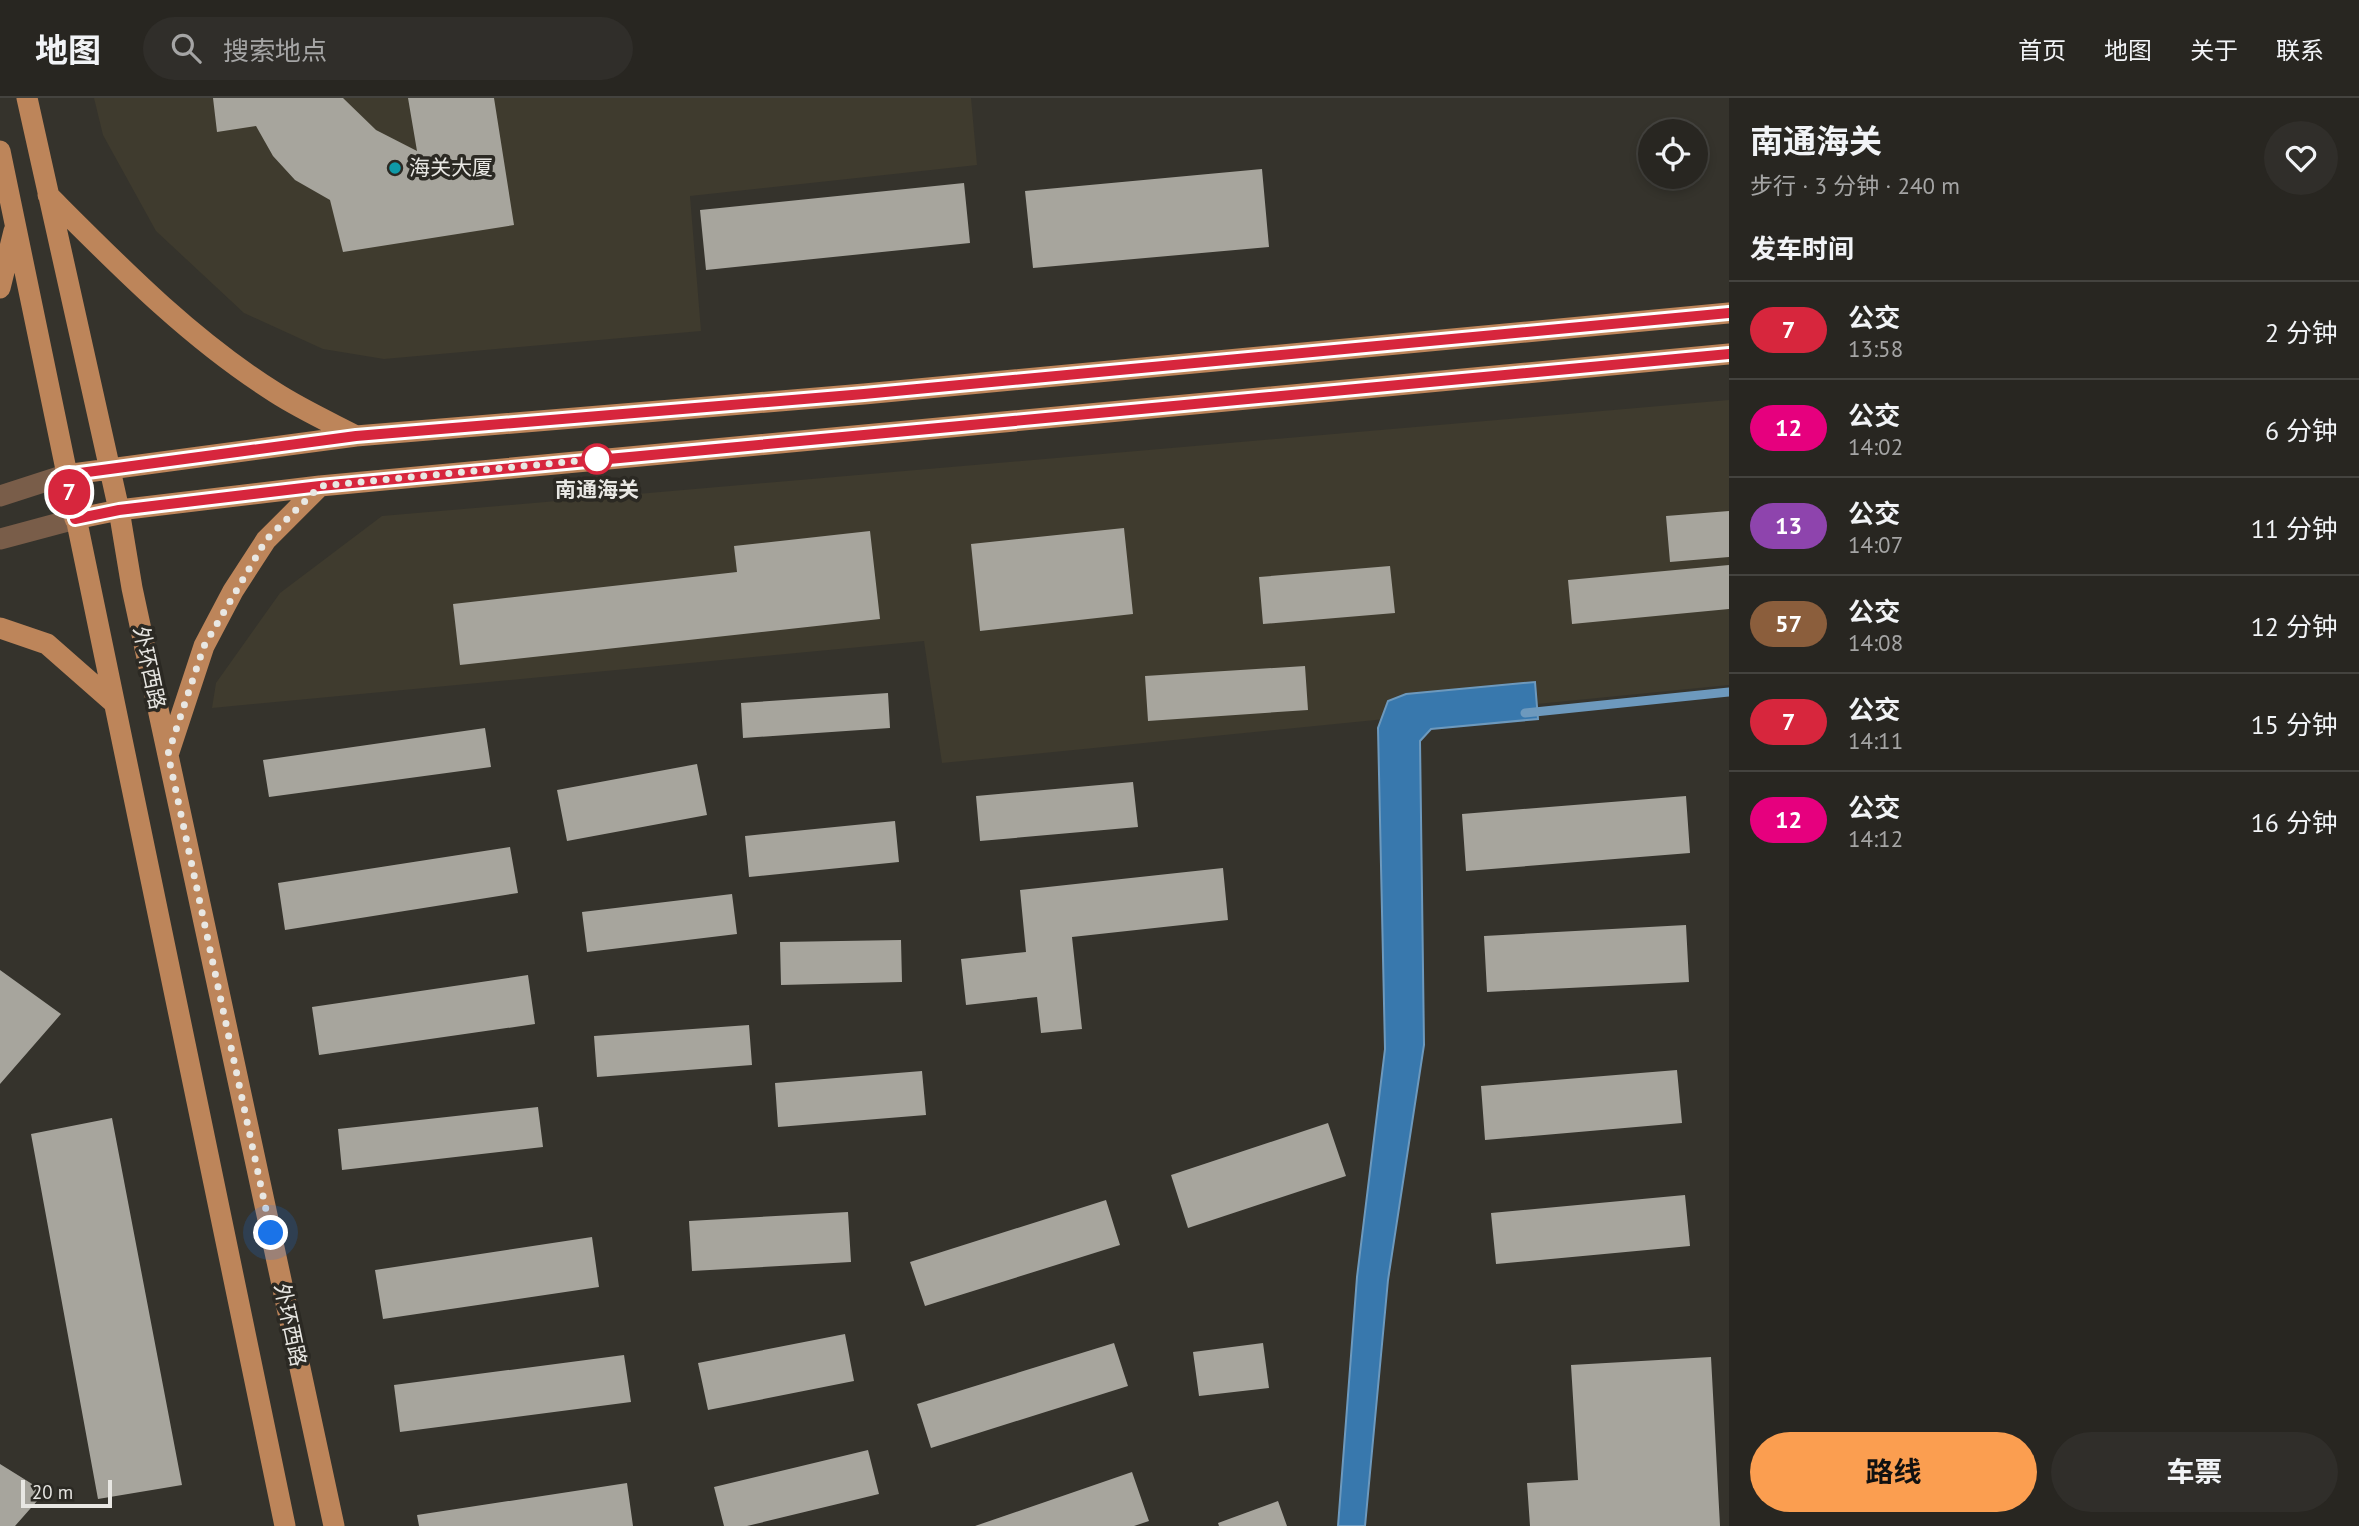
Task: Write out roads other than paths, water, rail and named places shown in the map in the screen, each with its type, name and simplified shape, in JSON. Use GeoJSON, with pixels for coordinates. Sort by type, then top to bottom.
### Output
{"type":"FeatureCollection","features":[{"type":"Feature","properties":{"kind":"main road","name":"外环西路"},"geometry":{"type":"LineString","coordinates":[[27,98],[119,510],[132,588],[334,1526]]}},
{"type":"Feature","properties":{"kind":"main road","name":"外环西路"},"geometry":{"type":"LineString","coordinates":[[0,151],[65,475],[285,1526]]}},
{"type":"Feature","properties":{"kind":"main road"},"geometry":{"type":"LineString","coordinates":[[48,195],[144,292],[225,356],[277,394],[356,436]]}},
{"type":"Feature","properties":{"kind":"main road"},"geometry":{"type":"LineString","coordinates":[[0,289],[15,225]]}},
{"type":"Feature","properties":{"kind":"main road"},"geometry":{"type":"LineString","coordinates":[[65,475],[356,436],[864,394],[1729,313]]}},
{"type":"Feature","properties":{"kind":"main road"},"geometry":{"type":"LineString","coordinates":[[75,519],[119,510],[320,486],[1729,354]]}},
{"type":"Feature","properties":{"kind":"main road"},"geometry":{"type":"LineString","coordinates":[[168,754],[204,646],[233,592],[266,540],[320,486]]}},
{"type":"Feature","properties":{"kind":"main road"},"geometry":{"type":"LineString","coordinates":[[0,628],[47,644],[113,702]]}},
{"type":"Feature","properties":{"kind":"street"},"geometry":{"type":"LineString","coordinates":[[0,496],[65,475]]}},
{"type":"Feature","properties":{"kind":"street"},"geometry":{"type":"LineString","coordinates":[[0,539],[75,519]]}},
{"type":"Feature","properties":{"kind":"water"},"geometry":{"type":"Polygon","coordinates":[[[1535,682],[1538,719],[1431,729],[1420,741],[1424,1045],[1388,1280],[1365,1526],[1338,1526],[1357,1277],[1385,1049],[1378,728],[1388,701],[1406,694],[1535,682]]]}},
{"type":"Feature","properties":{"kind":"waterway"},"geometry":{"type":"LineString","coordinates":[[1525,713],[1729,692]]}},
{"type":"Feature","properties":{"kind":"place","name":"海关大厦"},"geometry":{"type":"Point","coordinates":[395,168]}},
{"type":"Feature","properties":{"kind":"place","name":"南通海关"},"geometry":{"type":"Point","coordinates":[597,459]}}]}
